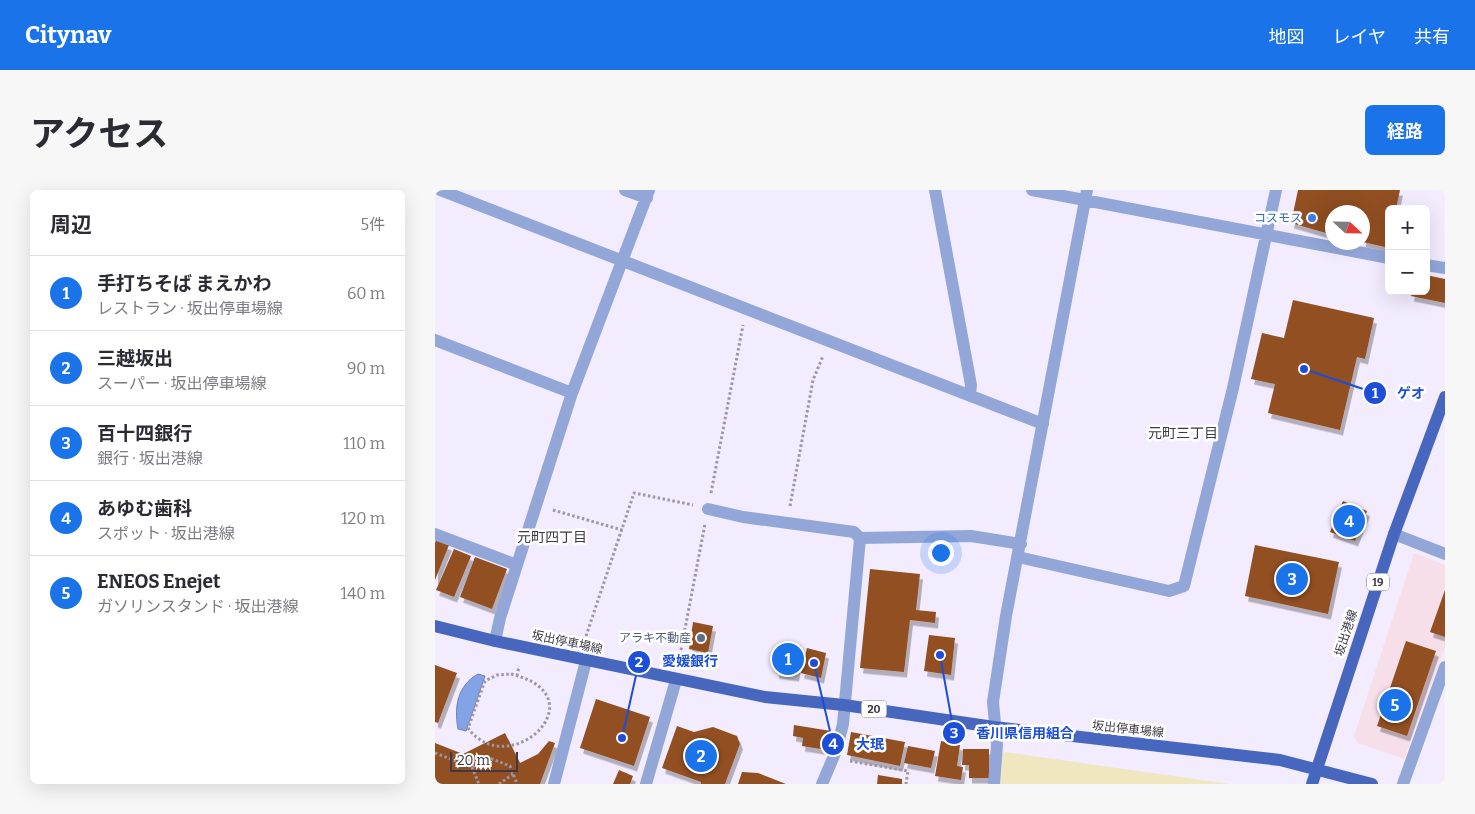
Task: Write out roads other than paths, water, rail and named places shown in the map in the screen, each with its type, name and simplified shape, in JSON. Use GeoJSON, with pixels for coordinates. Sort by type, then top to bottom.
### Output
{"type":"FeatureCollection","features":[{"type":"Feature","properties":{"kind":"main road","name":"坂出港線"},"geometry":{"type":"LineString","coordinates":[[1312,784],[1394,534],[1445,397]]}},
{"type":"Feature","properties":{"kind":"main road","name":"坂出停車場線"},"geometry":{"type":"LineString","coordinates":[[435,626],[586,661],[765,697],[844,705],[994,727],[1280,760],[1317,769]]}},
{"type":"Feature","properties":{"kind":"main road"},"geometry":{"type":"LineString","coordinates":[[1317,769],[1372,784]]}},
{"type":"Feature","properties":{"kind":"street"},"geometry":{"type":"LineString","coordinates":[[440,190],[1043,424]]}},
{"type":"Feature","properties":{"kind":"street"},"geometry":{"type":"LineString","coordinates":[[495,641],[517,565],[572,393],[648,194],[625,190]]}},
{"type":"Feature","properties":{"kind":"street"},"geometry":{"type":"LineString","coordinates":[[935,190],[971,385],[971,395]]}},
{"type":"Feature","properties":{"kind":"street"},"geometry":{"type":"LineString","coordinates":[[1032,190],[1086,195],[1266,236],[1385,257]]}},
{"type":"Feature","properties":{"kind":"street"},"geometry":{"type":"LineString","coordinates":[[708,509],[743,517],[854,532],[860,538],[971,536],[1019,551],[1169,591],[1185,586],[1233,388],[1276,190]]}},
{"type":"Feature","properties":{"kind":"street"},"geometry":{"type":"LineString","coordinates":[[994,784],[997,745],[993,702],[1006,616],[1086,195]]}},
{"type":"Feature","properties":{"kind":"street"},"geometry":{"type":"LineString","coordinates":[[1430,266],[1445,268]]}},
{"type":"Feature","properties":{"kind":"street"},"geometry":{"type":"LineString","coordinates":[[435,340],[572,393]]}},
{"type":"Feature","properties":{"kind":"street"},"geometry":{"type":"LineString","coordinates":[[435,534],[517,565]]}},
{"type":"Feature","properties":{"kind":"street"},"geometry":{"type":"LineString","coordinates":[[1394,534],[1445,554]]}},
{"type":"Feature","properties":{"kind":"street"},"geometry":{"type":"LineString","coordinates":[[823,784],[843,724],[860,538]]}},
{"type":"Feature","properties":{"kind":"street"},"geometry":{"type":"LineString","coordinates":[[554,784],[586,661]]}},
{"type":"Feature","properties":{"kind":"street"},"geometry":{"type":"LineString","coordinates":[[1403,784],[1445,667]]}},
{"type":"Feature","properties":{"kind":"street"},"geometry":{"type":"LineString","coordinates":[[646,784],[676,680]]}},
{"type":"Feature","properties":{"kind":"water"},"geometry":{"type":"Polygon","coordinates":[[[478,674],[485,676],[466,731],[458,729],[456,713],[461,691],[478,674]]]}},
{"type":"Feature","properties":{"kind":"place","name":"コスモス"},"geometry":{"type":"Point","coordinates":[1312,218]}},
{"type":"Feature","properties":{"kind":"place","name":"ゲオ"},"geometry":{"type":"Point","coordinates":[1304,369]}},
{"type":"Feature","properties":{"kind":"place","name":"あゆむ歯科"},"geometry":{"type":"Point","coordinates":[1349,521]}},
{"type":"Feature","properties":{"kind":"place","name":"百十四銀行"},"geometry":{"type":"Point","coordinates":[1292,579]}},
{"type":"Feature","properties":{"kind":"place","name":"アラキ不動産"},"geometry":{"type":"Point","coordinates":[701,638]}},
{"type":"Feature","properties":{"kind":"place","name":"香川県信用組合"},"geometry":{"type":"Point","coordinates":[940,655]}},
{"type":"Feature","properties":{"kind":"place","name":"手打ちそば まえかわ"},"geometry":{"type":"Point","coordinates":[788,659]}},
{"type":"Feature","properties":{"kind":"place","name":"大珉"},"geometry":{"type":"Point","coordinates":[814,663]}},
{"type":"Feature","properties":{"kind":"place","name":"ENEOS Enejet"},"geometry":{"type":"Point","coordinates":[1395,705]}},
{"type":"Feature","properties":{"kind":"place","name":"愛媛銀行"},"geometry":{"type":"Point","coordinates":[622,738]}},
{"type":"Feature","properties":{"kind":"place","name":"三越坂出"},"geometry":{"type":"Point","coordinates":[701,756]}},
{"type":"Feature","properties":{"kind":"district","name":"元町三丁目"},"geometry":{"type":"Point","coordinates":[1183,433]}},
{"type":"Feature","properties":{"kind":"district","name":"元町四丁目"},"geometry":{"type":"Point","coordinates":[552,537]}}]}
